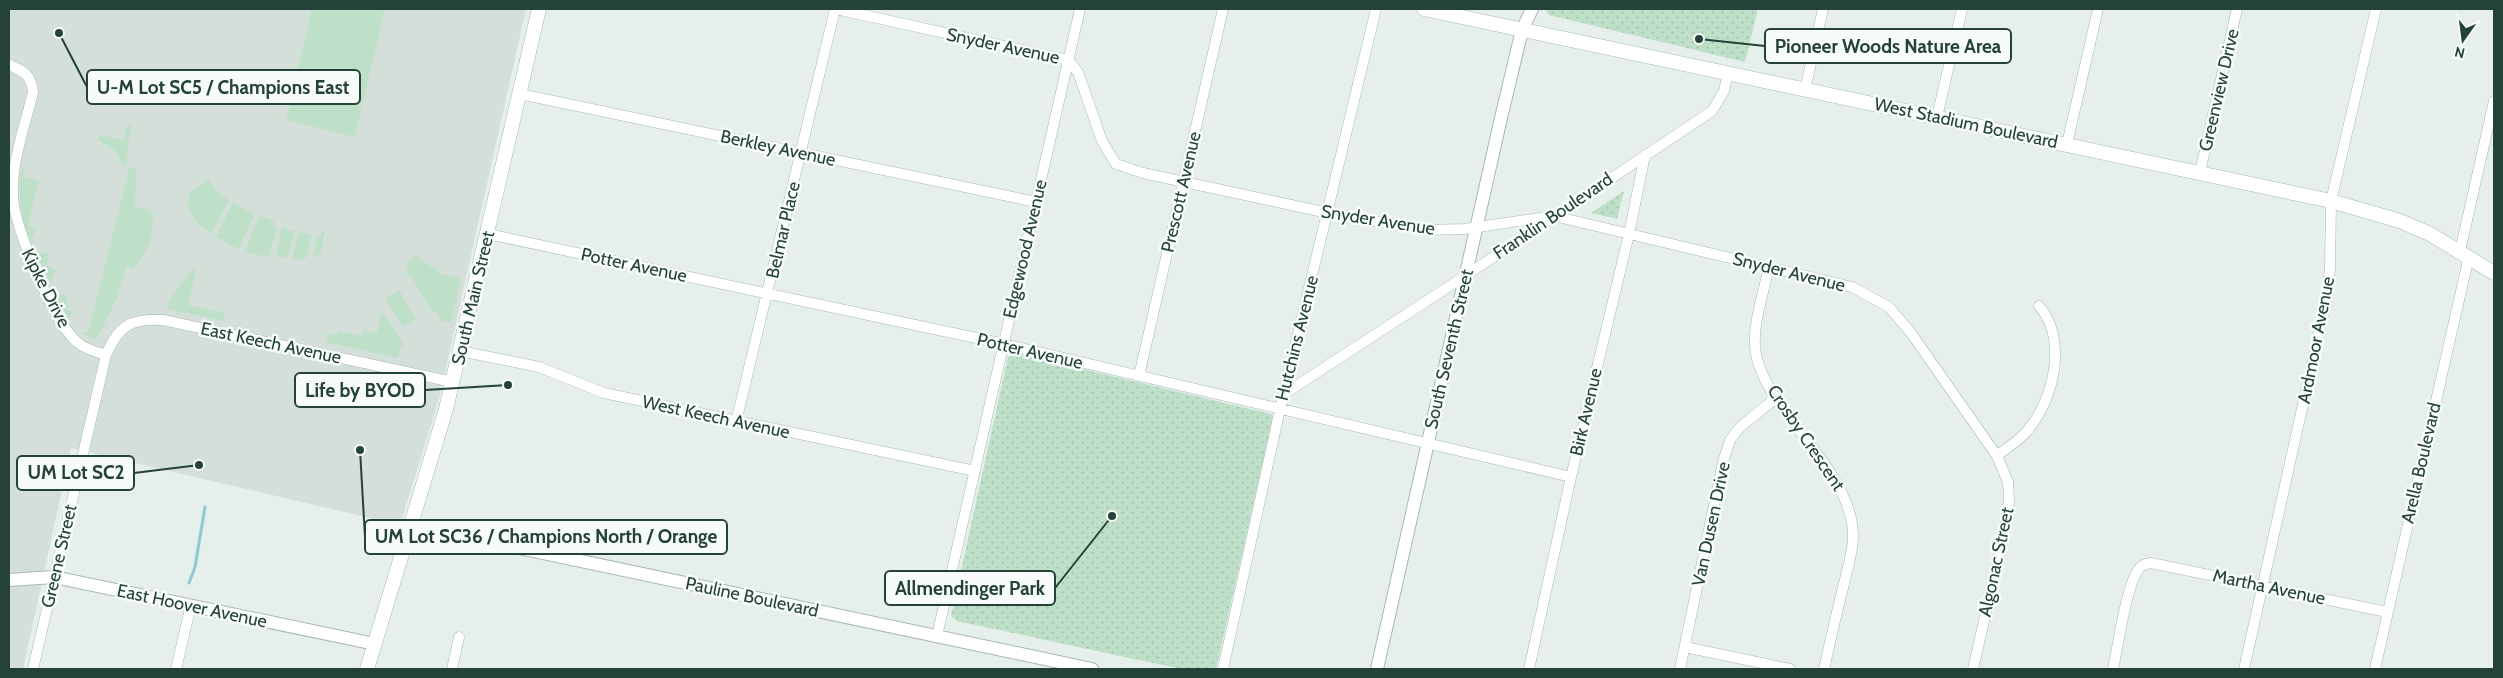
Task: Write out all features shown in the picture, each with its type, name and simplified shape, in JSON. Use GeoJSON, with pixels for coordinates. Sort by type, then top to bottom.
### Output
{"type":"FeatureCollection","features":[{"type":"Feature","properties":{"kind":"main road","name":"South Main Street"},"geometry":{"type":"LineString","coordinates":[[367,669],[412,525],[453,382],[539,9]]}},
{"type":"Feature","properties":{"kind":"main road","name":"West Stadium Boulevard"},"geometry":{"type":"LineString","coordinates":[[1424,9],[2332,201],[2400,221],[2430,234],[2494,273]]}},
{"type":"Feature","properties":{"kind":"street","name":"Snyder Avenue"},"geometry":{"type":"LineString","coordinates":[[836,9],[1068,60],[1078,72],[1102,141],[1116,164],[1143,173],[1328,214],[1426,230],[1476,227],[1554,216],[1852,287],[1889,307],[1911,333],[1997,456]]}},
{"type":"Feature","properties":{"kind":"street","name":"Belmar Place"},"geometry":{"type":"LineString","coordinates":[[736,422],[836,9]]}},
{"type":"Feature","properties":{"kind":"street","name":"Edgewood Avenue"},"geometry":{"type":"LineString","coordinates":[[937,636],[1080,9]]}},
{"type":"Feature","properties":{"kind":"street","name":"Prescott Avenue"},"geometry":{"type":"LineString","coordinates":[[1139,376],[1223,9]]}},
{"type":"Feature","properties":{"kind":"street","name":"Hutchins Avenue"},"geometry":{"type":"LineString","coordinates":[[1223,669],[1280,409],[1376,9]]}},
{"type":"Feature","properties":{"kind":"street","name":"South Seventh Street"},"geometry":{"type":"LineString","coordinates":[[1521,9],[1522,30]]}},
{"type":"Feature","properties":{"kind":"street","name":"South Seventh Street"},"geometry":{"type":"LineString","coordinates":[[1377,669],[1522,30],[1532,9]]}},
{"type":"Feature","properties":{"kind":"street"},"geometry":{"type":"LineString","coordinates":[[1805,90],[1823,9]]}},
{"type":"Feature","properties":{"kind":"street"},"geometry":{"type":"LineString","coordinates":[[1937,117],[1962,9]]}},
{"type":"Feature","properties":{"kind":"street"},"geometry":{"type":"LineString","coordinates":[[2067,144],[2098,9]]}},
{"type":"Feature","properties":{"kind":"street","name":"Greenview Drive"},"geometry":{"type":"LineString","coordinates":[[2200,172],[2237,9]]}},
{"type":"Feature","properties":{"kind":"street","name":"Ardmoor Avenue"},"geometry":{"type":"LineString","coordinates":[[2244,669],[2326,301],[2330,269],[2332,201],[2376,9]]}},
{"type":"Feature","properties":{"kind":"street","name":"Kipke Drive"},"geometry":{"type":"LineString","coordinates":[[9,65],[25,72],[31,82],[33,92],[13,182],[16,220],[24,244],[61,322],[78,343],[106,355]]}},
{"type":"Feature","properties":{"kind":"street","name":"Franklin Boulevard"},"geometry":{"type":"LineString","coordinates":[[1284,394],[1465,276],[1712,110],[1724,91],[1728,72]]}},
{"type":"Feature","properties":{"kind":"street","name":"Berkley Avenue"},"geometry":{"type":"LineString","coordinates":[[520,94],[1036,202]]}},
{"type":"Feature","properties":{"kind":"street","name":"Arella Boulevard"},"geometry":{"type":"LineString","coordinates":[[2374,669],[2465,254],[2494,101]]}},
{"type":"Feature","properties":{"kind":"street","name":"Birk Avenue"},"geometry":{"type":"LineString","coordinates":[[1528,669],[1571,477],[1629,234],[1645,155]]}},
{"type":"Feature","properties":{"kind":"street","name":"Potter Avenue"},"geometry":{"type":"LineString","coordinates":[[488,234],[1004,344],[1571,477]]}},
{"type":"Feature","properties":{"kind":"street","name":"Crosby Crescent"},"geometry":{"type":"LineString","coordinates":[[1769,266],[1756,326],[1755,349],[1764,376],[1776,398],[1832,472],[1844,494],[1852,520],[1853,549],[1824,669]]}},
{"type":"Feature","properties":{"kind":"street"},"geometry":{"type":"LineString","coordinates":[[1997,456],[2026,432],[2044,405],[2053,376],[2054,347],[2052,329],[2046,314],[2039,306]]}},
{"type":"Feature","properties":{"kind":"street","name":"East Keech Avenue"},"geometry":{"type":"LineString","coordinates":[[106,355],[115,335],[123,328],[136,321],[163,320],[453,382]]}},
{"type":"Feature","properties":{"kind":"street","name":"West Keech Avenue"},"geometry":{"type":"LineString","coordinates":[[460,351],[539,367],[604,393],[975,471]]}},
{"type":"Feature","properties":{"kind":"street","name":"Greene Street"},"geometry":{"type":"LineString","coordinates":[[33,669],[106,355]]}},
{"type":"Feature","properties":{"kind":"street","name":"Van Dusen Drive"},"geometry":{"type":"LineString","coordinates":[[1680,669],[1723,462],[1730,440],[1740,427],[1776,398]]}},
{"type":"Feature","properties":{"kind":"street","name":"Algonac Street"},"geometry":{"type":"LineString","coordinates":[[1973,669],[2009,501],[2008,482],[1997,456]]}},
{"type":"Feature","properties":{"kind":"street","name":"Pauline Boulevard"},"geometry":{"type":"LineString","coordinates":[[412,525],[937,636],[1071,667],[1092,669]]}},
{"type":"Feature","properties":{"kind":"street","name":"Martha Avenue"},"geometry":{"type":"LineString","coordinates":[[2113,669],[2132,584],[2138,570],[2144,564],[2151,563],[2387,612]]}},
{"type":"Feature","properties":{"kind":"street","name":"East Hoover Avenue"},"geometry":{"type":"LineString","coordinates":[[9,580],[54,577],[375,644]]}},
{"type":"Feature","properties":{"kind":"street"},"geometry":{"type":"LineString","coordinates":[[176,669],[190,605]]}},
{"type":"Feature","properties":{"kind":"street"},"geometry":{"type":"LineString","coordinates":[[452,669],[459,637]]}},
{"type":"Feature","properties":{"kind":"street"},"geometry":{"type":"LineString","coordinates":[[1685,647],[1790,669]]}},
{"type":"Feature","properties":{"kind":"shaded area"},"geometry":{"type":"Polygon","coordinates":[[[9,9],[526,9],[439,399],[400,525],[71,448],[23,669],[9,669],[9,9]]]}},
{"type":"Feature","properties":{"kind":"green space"},"geometry":{"type":"Polygon","coordinates":[[[312,9],[385,9],[355,137],[286,120],[312,9]]]}},
{"type":"Feature","properties":{"kind":"green space"},"geometry":{"type":"Polygon","coordinates":[[[1545,9],[1758,9],[1745,62],[1549,15],[1545,9]]]}},
{"type":"Feature","properties":{"kind":"green space"},"geometry":{"type":"Polygon","coordinates":[[[127,125],[131,125],[126,167],[121,165],[115,151],[97,139],[100,135],[124,140],[127,125]]]}},
{"type":"Feature","properties":{"kind":"green space"},"geometry":{"type":"Polygon","coordinates":[[[22,166],[24,167],[24,177],[39,181],[28,225],[36,228],[31,241],[24,226],[20,205],[22,166]]]}},
{"type":"Feature","properties":{"kind":"green space"},"geometry":{"type":"Polygon","coordinates":[[[129,168],[136,169],[135,206],[149,210],[154,216],[150,244],[133,269],[126,267],[118,295],[100,333],[97,338],[91,339],[80,332],[88,333],[129,168]]]}},
{"type":"Feature","properties":{"kind":"green space"},"geometry":{"type":"Polygon","coordinates":[[[208,179],[218,192],[229,200],[211,234],[193,217],[188,201],[189,194],[208,179]]]}},
{"type":"Feature","properties":{"kind":"green space"},"geometry":{"type":"Polygon","coordinates":[[[1624,191],[1617,219],[1591,213],[1624,191]]]}},
{"type":"Feature","properties":{"kind":"green space"},"geometry":{"type":"Polygon","coordinates":[[[233,203],[254,214],[239,249],[216,237],[233,203]]]}},
{"type":"Feature","properties":{"kind":"green space"},"geometry":{"type":"Polygon","coordinates":[[[259,215],[274,221],[273,226],[277,227],[269,257],[249,253],[246,250],[259,215]]]}},
{"type":"Feature","properties":{"kind":"green space"},"geometry":{"type":"Polygon","coordinates":[[[282,228],[295,231],[287,258],[276,256],[282,228]]]}},
{"type":"Feature","properties":{"kind":"green space"},"geometry":{"type":"Polygon","coordinates":[[[299,232],[312,235],[306,258],[297,260],[293,257],[299,232]]]}},
{"type":"Feature","properties":{"kind":"green space"},"geometry":{"type":"Polygon","coordinates":[[[322,232],[324,232],[321,254],[313,257],[317,236],[320,237],[322,232]]]}},
{"type":"Feature","properties":{"kind":"green space"},"geometry":{"type":"Polygon","coordinates":[[[38,252],[49,254],[47,266],[56,270],[51,280],[48,280],[36,254],[38,252]]]}},
{"type":"Feature","properties":{"kind":"green space"},"geometry":{"type":"Polygon","coordinates":[[[416,256],[442,274],[461,279],[451,323],[442,321],[435,311],[431,310],[412,278],[405,272],[408,261],[416,256]]]}},
{"type":"Feature","properties":{"kind":"green space"},"geometry":{"type":"Polygon","coordinates":[[[192,269],[196,271],[188,305],[225,313],[224,321],[168,309],[169,301],[192,269]]]}},
{"type":"Feature","properties":{"kind":"green space"},"geometry":{"type":"Polygon","coordinates":[[[399,290],[416,319],[403,327],[385,298],[399,290]]]}},
{"type":"Feature","properties":{"kind":"green space"},"geometry":{"type":"Polygon","coordinates":[[[58,294],[68,296],[65,308],[72,313],[68,319],[56,297],[58,294]]]}},
{"type":"Feature","properties":{"kind":"green space"},"geometry":{"type":"Polygon","coordinates":[[[384,313],[404,344],[401,346],[398,358],[325,342],[327,333],[337,335],[338,331],[361,336],[363,330],[377,333],[380,316],[384,313]]]}},
{"type":"Feature","properties":{"kind":"green space"},"geometry":{"type":"Polygon","coordinates":[[[1015,353],[1271,414],[1273,417],[1216,669],[1181,669],[957,621],[951,616],[1008,357],[1015,353]]]}},
{"type":"Feature","properties":{"kind":"waterway"},"geometry":{"type":"LineString","coordinates":[[189,583],[195,567],[205,507]]}},
{"type":"Feature","properties":{"kind":"place","name":"U-M Lot SC5 / Champions East"},"geometry":{"type":"Point","coordinates":[59,33]}},
{"type":"Feature","properties":{"kind":"place","name":"Pioneer Woods Nature Area"},"geometry":{"type":"Point","coordinates":[1699,39]}},
{"type":"Feature","properties":{"kind":"place","name":"Life by BYOD"},"geometry":{"type":"Point","coordinates":[508,385]}},
{"type":"Feature","properties":{"kind":"place","name":"UM Lot SC36 / Champions North / Orange"},"geometry":{"type":"Point","coordinates":[360,450]}},
{"type":"Feature","properties":{"kind":"place","name":"UM Lot SC2"},"geometry":{"type":"Point","coordinates":[199,465]}},
{"type":"Feature","properties":{"kind":"place","name":"Allmendinger Park"},"geometry":{"type":"Point","coordinates":[1112,516]}}]}
